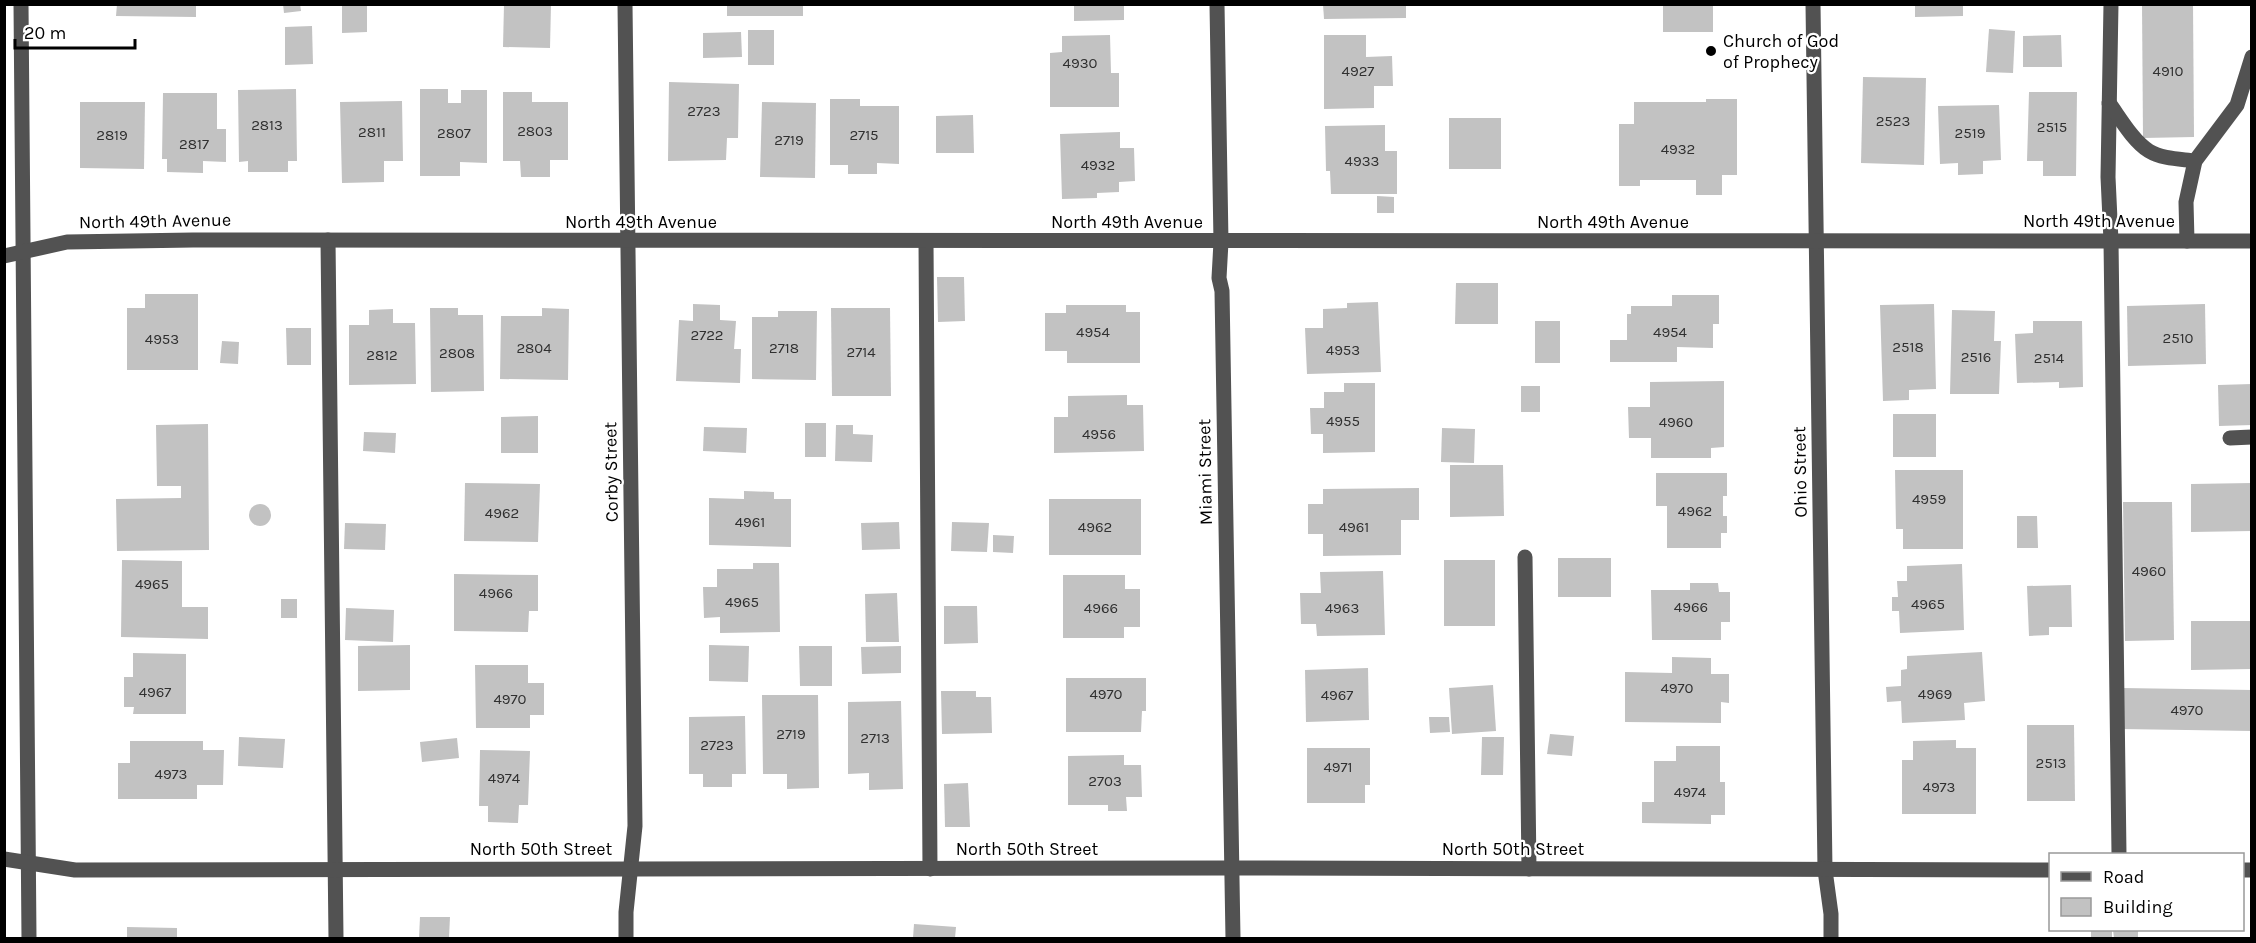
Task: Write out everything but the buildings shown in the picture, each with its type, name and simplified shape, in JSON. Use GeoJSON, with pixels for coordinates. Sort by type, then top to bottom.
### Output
{"type":"FeatureCollection","features":[{"type":"Feature","properties":{"kind":"street"},"geometry":{"type":"LineString","coordinates":[[21,4],[28,939]]}},
{"type":"Feature","properties":{"kind":"street","name":"Corby Street"},"geometry":{"type":"LineString","coordinates":[[625,4],[635,826],[626,939]]}},
{"type":"Feature","properties":{"kind":"street","name":"Miami Street"},"geometry":{"type":"LineString","coordinates":[[1217,4],[1221,242],[1219,278],[1222,291],[1233,939]]}},
{"type":"Feature","properties":{"kind":"street","name":"Ohio Street"},"geometry":{"type":"LineString","coordinates":[[1813,4],[1825,870],[1831,939]]}},
{"type":"Feature","properties":{"kind":"street"},"geometry":{"type":"LineString","coordinates":[[2111,4],[2108,177],[2111,241],[2119,853]]}},
{"type":"Feature","properties":{"kind":"street"},"geometry":{"type":"LineString","coordinates":[[2187,241],[2186,202],[2195,161],[2237,105],[2252,57]]}},
{"type":"Feature","properties":{"kind":"street"},"geometry":{"type":"LineString","coordinates":[[2109,104],[2148,150],[2164,156],[2195,161]]}},
{"type":"Feature","properties":{"kind":"street"},"geometry":{"type":"LineString","coordinates":[[328,240],[336,939]]}},
{"type":"Feature","properties":{"kind":"street","name":"North 49th Avenue"},"geometry":{"type":"LineString","coordinates":[[4,256],[67,242],[328,240],[2252,241]]}},
{"type":"Feature","properties":{"kind":"street"},"geometry":{"type":"LineString","coordinates":[[926,241],[930,869]]}},
{"type":"Feature","properties":{"kind":"street"},"geometry":{"type":"LineString","coordinates":[[2230,438],[2252,438]]}},
{"type":"Feature","properties":{"kind":"street"},"geometry":{"type":"LineString","coordinates":[[1525,557],[1529,869]]}},
{"type":"Feature","properties":{"kind":"street","name":"North 50th Street"},"geometry":{"type":"LineString","coordinates":[[4,859],[75,870],[1230,868],[2049,870]]}},
{"type":"Feature","properties":{"kind":"place","name":"Church of God of Prophecy"},"geometry":{"type":"Point","coordinates":[1711,51]}}]}
